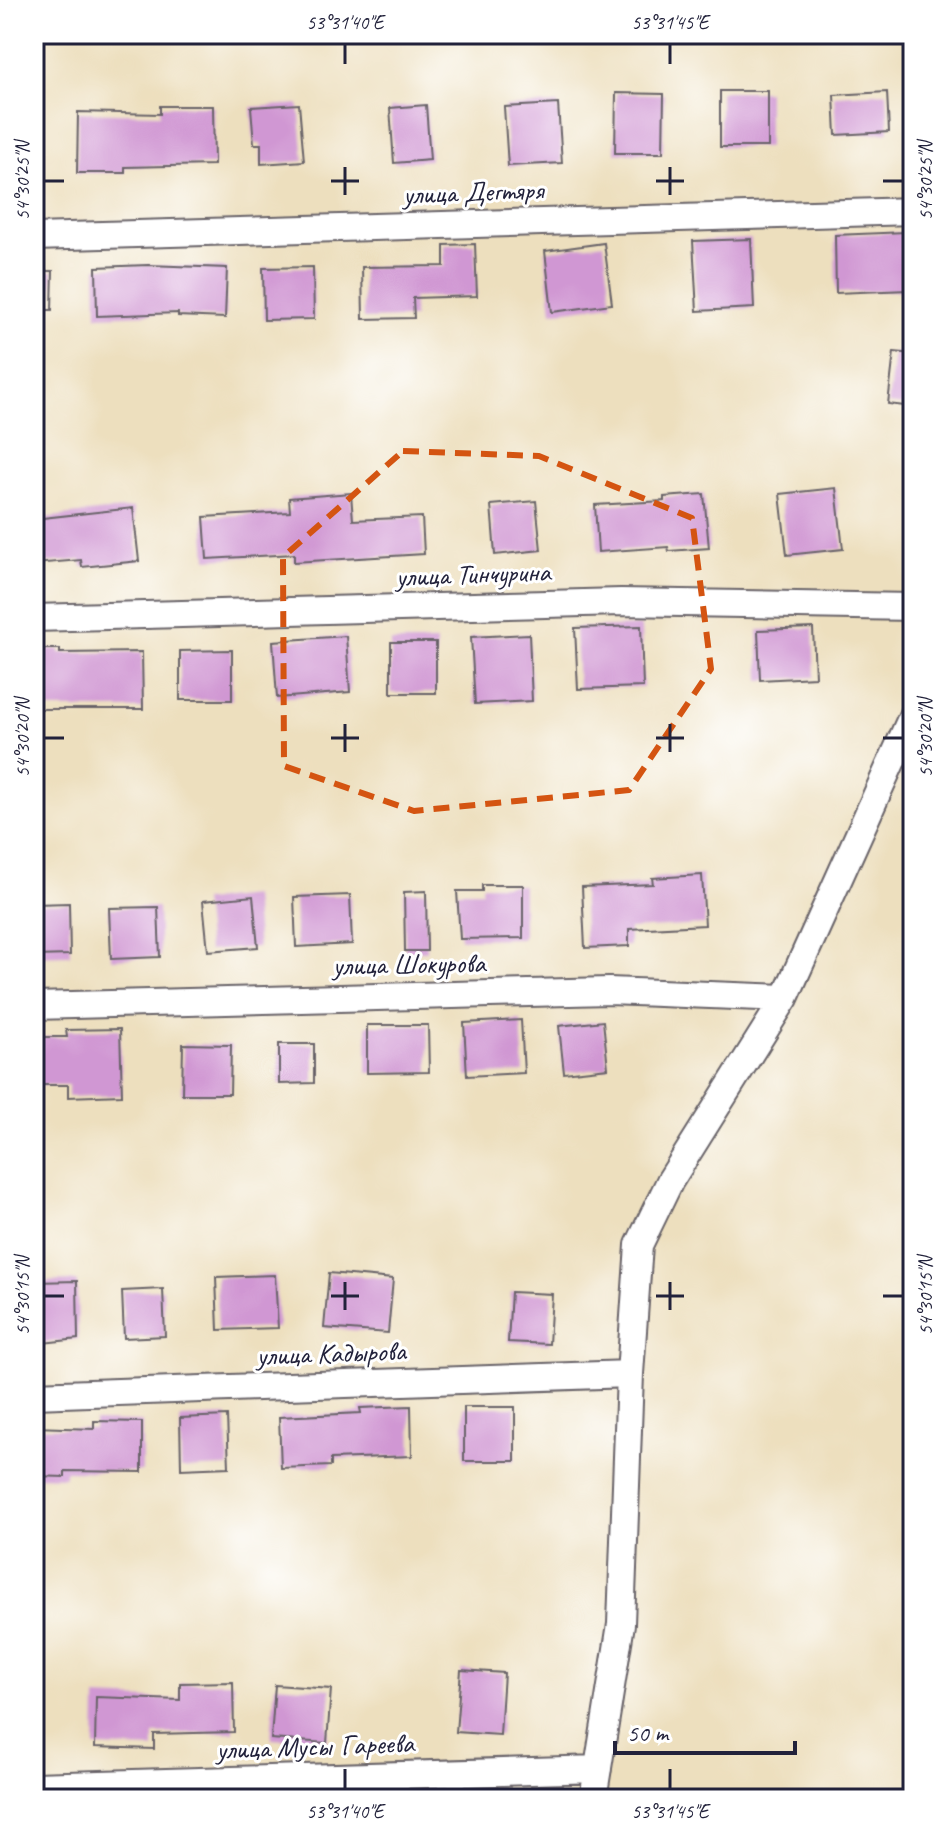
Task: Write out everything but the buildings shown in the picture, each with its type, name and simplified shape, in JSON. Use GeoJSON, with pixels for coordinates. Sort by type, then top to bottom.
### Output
{"type":"FeatureCollection","features":[{"type":"Feature","properties":{"kind":"street","name":"улица Дегтяря"},"geometry":{"type":"LineString","coordinates":[[34,237],[913,211]]}},
{"type":"Feature","properties":{"kind":"street","name":"улица Тинчурина"},"geometry":{"type":"LineString","coordinates":[[34,618],[621,602],[913,607]]}},
{"type":"Feature","properties":{"kind":"street"},"geometry":{"type":"LineString","coordinates":[[593,1799],[621,1624],[630,1374],[639,1245],[670,1181],[785,998],[913,714]]}},
{"type":"Feature","properties":{"kind":"street","name":"улица Шокурова"},"geometry":{"type":"LineString","coordinates":[[34,1006],[609,991],[785,998]]}},
{"type":"Feature","properties":{"kind":"street","name":"улица Кадырова"},"geometry":{"type":"LineString","coordinates":[[34,1395],[630,1374]]}},
{"type":"Feature","properties":{"kind":"street","name":"улица Мусы Гареева"},"geometry":{"type":"LineString","coordinates":[[34,1786],[598,1769]]}},
{"type":"Feature","properties":{"kind":"highlighted area"},"geometry":{"type":"Polygon","coordinates":[[[403,451],[539,456],[692,518],[711,669],[629,790],[414,811],[284,766],[283,557],[403,451]]]}}]}
